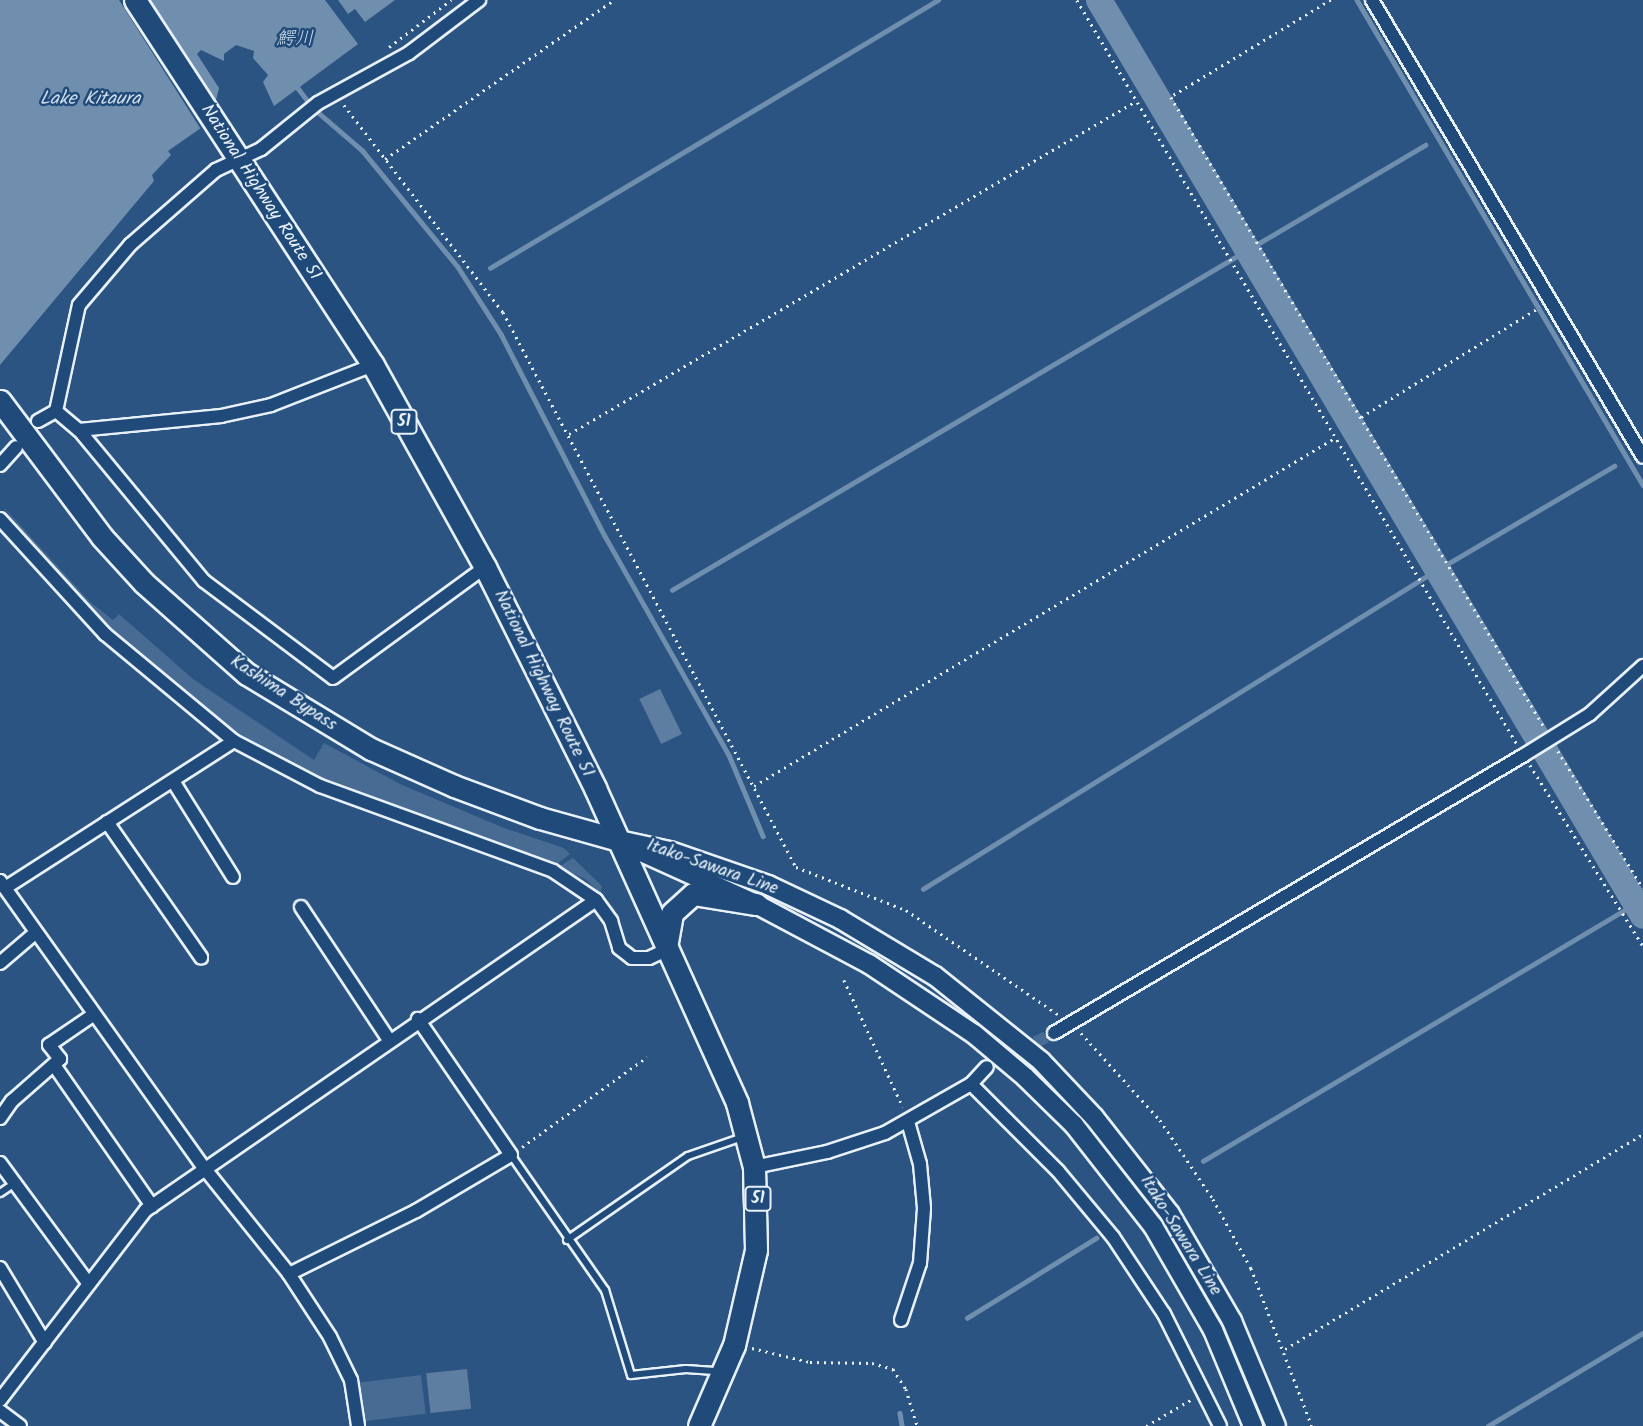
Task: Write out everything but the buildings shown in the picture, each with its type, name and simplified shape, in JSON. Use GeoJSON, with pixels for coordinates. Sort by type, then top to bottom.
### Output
{"type":"FeatureCollection","features":[{"type":"Feature","properties":{"kind":"highway","name":"National Highway Route 51"},"geometry":{"type":"LineString","coordinates":[[135,0],[373,365],[485,567],[619,839],[719,1057],[748,1136],[754,1167],[756,1250],[734,1345],[699,1426]]}},
{"type":"Feature","properties":{"kind":"highway","name":"Kashima Bypass"},"geometry":{"type":"LineString","coordinates":[[0,401],[102,537],[144,583],[247,674],[371,749],[454,786],[540,818],[619,839]]}},
{"type":"Feature","properties":{"kind":"highway"},"geometry":{"type":"LineString","coordinates":[[668,945],[672,913],[693,894],[756,904]]}},
{"type":"Feature","properties":{"kind":"main road","name":"Itako-Sawara Line"},"geometry":{"type":"LineString","coordinates":[[619,839],[670,868],[756,904],[920,996],[974,1034],[1074,1125],[1126,1188],[1177,1264],[1213,1330],[1253,1426]]}},
{"type":"Feature","properties":{"kind":"main road","name":"Itako-Sawara Line"},"geometry":{"type":"LineString","coordinates":[[619,839],[670,851],[768,885],[852,925],[935,976],[1041,1061],[1094,1117],[1170,1214],[1232,1321],[1276,1426]]}},
{"type":"Feature","properties":{"kind":"street"},"geometry":{"type":"LineString","coordinates":[[38,421],[56,411],[79,305],[156,222],[216,170],[261,149],[337,93],[409,52],[479,0]]}},
{"type":"Feature","properties":{"kind":"street"},"geometry":{"type":"LineString","coordinates":[[1372,0],[1643,457]]}},
{"type":"Feature","properties":{"kind":"street"},"geometry":{"type":"LineString","coordinates":[[79,430],[221,416],[258,408],[373,365]]}},
{"type":"Feature","properties":{"kind":"street"},"geometry":{"type":"LineString","coordinates":[[56,411],[79,430],[204,581],[333,678],[485,567]]}},
{"type":"Feature","properties":{"kind":"street"},"geometry":{"type":"LineString","coordinates":[[0,465],[16,447]]}},
{"type":"Feature","properties":{"kind":"street"},"geometry":{"type":"LineString","coordinates":[[0,519],[106,634],[234,741],[320,786],[553,871],[596,900],[625,955],[649,958],[668,945]]}},
{"type":"Feature","properties":{"kind":"street"},"geometry":{"type":"LineString","coordinates":[[1054,1033],[1525,755],[1590,714],[1643,666]]}},
{"type":"Feature","properties":{"kind":"street"},"geometry":{"type":"LineString","coordinates":[[234,741],[2,885],[34,934],[205,1169],[289,1274],[330,1337],[351,1380],[358,1426]]}},
{"type":"Feature","properties":{"kind":"street"},"geometry":{"type":"LineString","coordinates":[[173,780],[233,877]]}},
{"type":"Feature","properties":{"kind":"street"},"geometry":{"type":"LineString","coordinates":[[107,822],[201,957]]}},
{"type":"Feature","properties":{"kind":"street"},"geometry":{"type":"LineString","coordinates":[[0,1400],[88,1283],[152,1206],[418,1019],[596,900]]}},
{"type":"Feature","properties":{"kind":"street"},"geometry":{"type":"LineString","coordinates":[[301,907],[389,1040]]}},
{"type":"Feature","properties":{"kind":"street"},"geometry":{"type":"LineString","coordinates":[[0,964],[34,934]]}},
{"type":"Feature","properties":{"kind":"street"},"geometry":{"type":"LineString","coordinates":[[0,1118],[12,1101],[60,1059],[49,1045],[93,1015]]}},
{"type":"Feature","properties":{"kind":"street"},"geometry":{"type":"LineString","coordinates":[[289,1274],[416,1211],[511,1155],[418,1019]]}},
{"type":"Feature","properties":{"kind":"street"},"geometry":{"type":"LineString","coordinates":[[54,1065],[152,1206]]}},
{"type":"Feature","properties":{"kind":"street"},"geometry":{"type":"LineString","coordinates":[[754,1167],[827,1153],[908,1122],[971,1084],[987,1068]]}},
{"type":"Feature","properties":{"kind":"street"},"geometry":{"type":"LineString","coordinates":[[971,1084],[1058,1171],[1113,1237],[1164,1314],[1206,1391],[1220,1426]]}},
{"type":"Feature","properties":{"kind":"street"},"geometry":{"type":"LineString","coordinates":[[901,1320],[920,1263],[924,1208],[920,1164],[908,1122]]}},
{"type":"Feature","properties":{"kind":"street"},"geometry":{"type":"LineString","coordinates":[[0,1163],[88,1283]]}},
{"type":"Feature","properties":{"kind":"street"},"geometry":{"type":"LineString","coordinates":[[0,1268],[45,1343]]}},
{"type":"Feature","properties":{"kind":"street"},"geometry":{"type":"LineString","coordinates":[[0,1411],[20,1426]]}},
{"type":"Feature","properties":{"kind":"lane"},"geometry":{"type":"LineString","coordinates":[[568,1240],[688,1156],[748,1136]]}},
{"type":"Feature","properties":{"kind":"lane"},"geometry":{"type":"LineString","coordinates":[[511,1155],[605,1290],[631,1375],[686,1369],[723,1371]]}},
{"type":"Feature","properties":{"kind":"lane"},"geometry":{"type":"LineString","coordinates":[[0,1193],[15,1183]]}},
{"type":"Feature","properties":{"kind":"path"},"geometry":{"type":"LineString","coordinates":[[385,159],[614,0]]}},
{"type":"Feature","properties":{"kind":"path"},"geometry":{"type":"LineString","coordinates":[[1077,0],[1334,438],[1643,946]]}},
{"type":"Feature","properties":{"kind":"path"},"geometry":{"type":"LineString","coordinates":[[1331,0],[1171,97],[1549,739],[1643,888]]}},
{"type":"Feature","properties":{"kind":"path"},"geometry":{"type":"LineString","coordinates":[[337,93],[503,312],[569,435],[611,524],[796,867],[906,910],[1072,1023],[1120,1072],[1188,1158],[1251,1268],[1312,1426]]}},
{"type":"Feature","properties":{"kind":"path"},"geometry":{"type":"LineString","coordinates":[[569,435],[1136,101]]}},
{"type":"Feature","properties":{"kind":"path"},"geometry":{"type":"LineString","coordinates":[[1361,417],[1534,311]]}},
{"type":"Feature","properties":{"kind":"path"},"geometry":{"type":"LineString","coordinates":[[754,786],[1334,438]]}},
{"type":"Feature","properties":{"kind":"path"},"geometry":{"type":"LineString","coordinates":[[844,980],[908,1122]]}},
{"type":"Feature","properties":{"kind":"path"},"geometry":{"type":"LineString","coordinates":[[511,1155],[647,1057]]}},
{"type":"Feature","properties":{"kind":"path"},"geometry":{"type":"LineString","coordinates":[[1284,1349],[1643,1134]]}},
{"type":"Feature","properties":{"kind":"path"},"geometry":{"type":"LineString","coordinates":[[734,1345],[810,1362],[872,1363],[893,1369],[906,1389],[918,1426]]}},
{"type":"Feature","properties":{"kind":"path"},"geometry":{"type":"LineString","coordinates":[[1146,1426],[1206,1391]]}},
{"type":"Feature","properties":{"kind":"shaded area"},"geometry":{"type":"Polygon","coordinates":[[[0,503],[90,602],[113,620],[119,614],[193,679],[314,760],[324,743],[400,784],[504,828],[564,848],[570,854],[556,865],[473,839],[342,791],[257,745],[199,707],[126,646],[63,582],[0,503]]]}},
{"type":"Feature","properties":{"kind":"shaded area"},"geometry":{"type":"Polygon","coordinates":[[[573,858],[602,886],[600,893],[585,879],[558,867],[573,858]]]}},
{"type":"Feature","properties":{"kind":"shaded area"},"geometry":{"type":"Polygon","coordinates":[[[421,1375],[426,1414],[362,1422],[357,1383],[421,1375]]]}},
{"type":"Feature","properties":{"kind":"water","name":"Lake Kitaura"},"geometry":{"type":"Polygon","coordinates":[[[0,0],[325,0],[358,44],[274,106],[263,82],[268,75],[253,58],[254,51],[236,45],[224,54],[224,61],[201,50],[197,54],[219,88],[211,121],[168,151],[171,155],[152,175],[154,181],[0,365],[0,0]]]}},
{"type":"Feature","properties":{"kind":"water","name":"鰐川"},"geometry":{"type":"Polygon","coordinates":[[[338,0],[395,0],[365,22],[355,9],[348,14],[338,0]]]}},
{"type":"Feature","properties":{"kind":"pier"},"geometry":{"type":"Polygon","coordinates":[[[119,0],[145,0],[213,124],[202,131],[119,0]]]}},
{"type":"Feature","properties":{"kind":"waterway"},"geometry":{"type":"LineString","coordinates":[[490,268],[938,0]]}},
{"type":"Feature","properties":{"kind":"waterway"},"geometry":{"type":"LineString","coordinates":[[1099,0],[1643,916]]}},
{"type":"Feature","properties":{"kind":"waterway"},"geometry":{"type":"LineString","coordinates":[[1357,0],[1643,485]]}},
{"type":"Feature","properties":{"kind":"waterway"},"geometry":{"type":"LineString","coordinates":[[298,88],[313,108],[362,150],[458,267],[501,334],[605,536],[729,755],[763,836]]}},
{"type":"Feature","properties":{"kind":"waterway"},"geometry":{"type":"LineString","coordinates":[[672,590],[1425,145]]}},
{"type":"Feature","properties":{"kind":"waterway"},"geometry":{"type":"LineString","coordinates":[[923,889],[1422,579],[1614,466]]}},
{"type":"Feature","properties":{"kind":"waterway"},"geometry":{"type":"LineString","coordinates":[[1203,1161],[1643,899]]}},
{"type":"Feature","properties":{"kind":"waterway"},"geometry":{"type":"LineString","coordinates":[[967,1318],[1096,1238]]}},
{"type":"Feature","properties":{"kind":"waterway"},"geometry":{"type":"LineString","coordinates":[[1488,1426],[1643,1333]]}},
{"type":"Feature","properties":{"kind":"waterway"},"geometry":{"type":"LineString","coordinates":[[900,1413],[902,1426]]}},
{"type":"Feature","properties":{"kind":"tunnel"},"geometry":{"type":"LineString","coordinates":[[987,1067],[1054,1033]]}}]}
